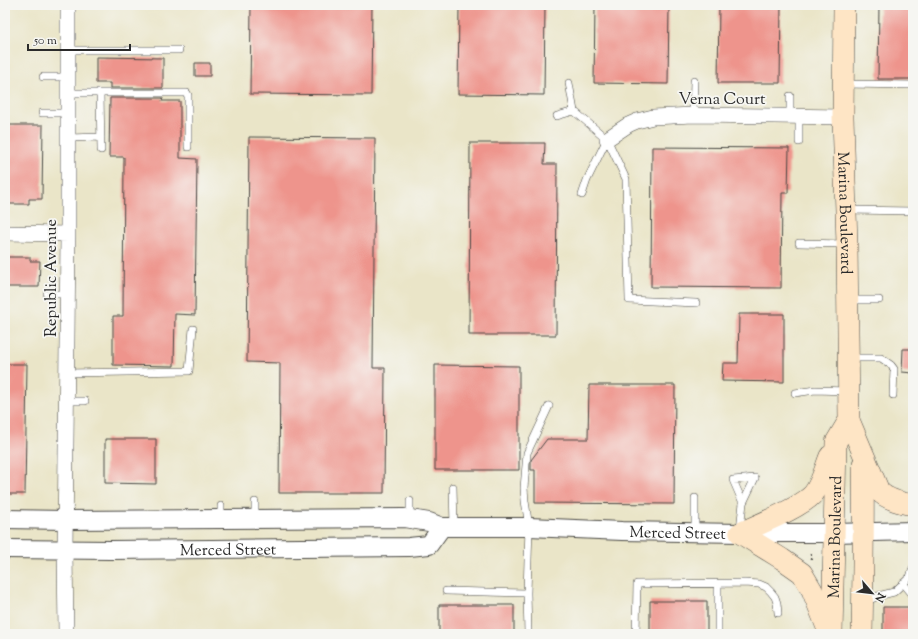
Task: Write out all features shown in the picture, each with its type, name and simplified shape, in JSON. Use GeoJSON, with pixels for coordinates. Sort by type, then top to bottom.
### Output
{"type":"FeatureCollection","features":[{"type":"Feature","properties":{"kind":"main road","name":"Marina Boulevard"},"geometry":{"type":"LineString","coordinates":[[844,5],[843,117],[847,244],[849,420],[862,452],[864,503],[862,634]]}},
{"type":"Feature","properties":{"kind":"main road","name":"Marina Boulevard"},"geometry":{"type":"LineString","coordinates":[[831,634],[836,442],[849,420]]}},
{"type":"Feature","properties":{"kind":"main road"},"geometry":{"type":"LineString","coordinates":[[740,533],[790,510],[808,499],[820,483],[836,442]]}},
{"type":"Feature","properties":{"kind":"main road"},"geometry":{"type":"LineString","coordinates":[[862,452],[879,491],[883,496],[904,504],[913,505]]}},
{"type":"Feature","properties":{"kind":"main road"},"geometry":{"type":"LineString","coordinates":[[740,533],[802,573],[812,590],[831,634]]}},
{"type":"Feature","properties":{"kind":"street","name":"Republic Avenue"},"geometry":{"type":"LineString","coordinates":[[66,634],[68,5]]}},
{"type":"Feature","properties":{"kind":"street","name":"Verna Court"},"geometry":{"type":"LineString","coordinates":[[607,139],[637,121],[653,117],[843,117]]}},
{"type":"Feature","properties":{"kind":"street"},"geometry":{"type":"LineString","coordinates":[[5,233],[68,234]]}},
{"type":"Feature","properties":{"kind":"street","name":"Merced Street"},"geometry":{"type":"LineString","coordinates":[[5,519],[66,520],[255,510],[404,518],[448,527],[529,527],[622,531],[740,533],[913,531]]}},
{"type":"Feature","properties":{"kind":"street","name":"Merced Street"},"geometry":{"type":"LineString","coordinates":[[5,549],[66,551],[409,547],[429,545],[448,527]]}},
{"type":"Feature","properties":{"kind":"lane"},"geometry":{"type":"LineString","coordinates":[[68,50],[179,50]]}},
{"type":"Feature","properties":{"kind":"lane"},"geometry":{"type":"LineString","coordinates":[[43,77],[68,77]]}},
{"type":"Feature","properties":{"kind":"lane"},"geometry":{"type":"LineString","coordinates":[[693,116],[694,81]]}},
{"type":"Feature","properties":{"kind":"lane"},"geometry":{"type":"LineString","coordinates":[[569,82],[574,111],[607,139],[626,178],[630,300],[696,303]]}},
{"type":"Feature","properties":{"kind":"lane"},"geometry":{"type":"LineString","coordinates":[[843,84],[913,84]]}},
{"type":"Feature","properties":{"kind":"lane"},"geometry":{"type":"LineString","coordinates":[[68,93],[187,93],[188,147]]}},
{"type":"Feature","properties":{"kind":"lane"},"geometry":{"type":"LineString","coordinates":[[100,93],[101,150]]}},
{"type":"Feature","properties":{"kind":"lane"},"geometry":{"type":"LineString","coordinates":[[790,96],[799,142]]}},
{"type":"Feature","properties":{"kind":"lane"},"geometry":{"type":"LineString","coordinates":[[557,116],[574,111]]}},
{"type":"Feature","properties":{"kind":"lane"},"geometry":{"type":"LineString","coordinates":[[42,113],[68,113]]}},
{"type":"Feature","properties":{"kind":"lane"},"geometry":{"type":"LineString","coordinates":[[68,138],[101,137]]}},
{"type":"Feature","properties":{"kind":"lane"},"geometry":{"type":"LineString","coordinates":[[582,195],[587,180],[607,139]]}},
{"type":"Feature","properties":{"kind":"lane"},"geometry":{"type":"LineString","coordinates":[[846,210],[913,211]]}},
{"type":"Feature","properties":{"kind":"lane"},"geometry":{"type":"LineString","coordinates":[[799,243],[847,244]]}},
{"type":"Feature","properties":{"kind":"lane"},"geometry":{"type":"LineString","coordinates":[[47,294],[68,294]]}},
{"type":"Feature","properties":{"kind":"lane"},"geometry":{"type":"LineString","coordinates":[[847,300],[879,300]]}},
{"type":"Feature","properties":{"kind":"lane"},"geometry":{"type":"LineString","coordinates":[[67,373],[189,371],[193,329]]}},
{"type":"Feature","properties":{"kind":"lane"},"geometry":{"type":"LineString","coordinates":[[848,358],[881,358],[891,365],[894,369],[893,395]]}},
{"type":"Feature","properties":{"kind":"lane"},"geometry":{"type":"LineString","coordinates":[[795,393],[815,390],[849,392]]}},
{"type":"Feature","properties":{"kind":"lane"},"geometry":{"type":"LineString","coordinates":[[67,401],[85,401]]}},
{"type":"Feature","properties":{"kind":"lane"},"geometry":{"type":"LineString","coordinates":[[528,634],[527,593],[529,527],[524,488],[527,453],[549,406]]}},
{"type":"Feature","properties":{"kind":"lane"},"geometry":{"type":"LineString","coordinates":[[448,527],[454,505],[453,487]]}},
{"type":"Feature","properties":{"kind":"lane"},"geometry":{"type":"LineString","coordinates":[[694,498],[695,532]]}},
{"type":"Feature","properties":{"kind":"lane"},"geometry":{"type":"LineString","coordinates":[[410,501],[410,519]]}},
{"type":"Feature","properties":{"kind":"lane"},"geometry":{"type":"LineString","coordinates":[[740,533],[743,502]]}},
{"type":"Feature","properties":{"kind":"lane"},"geometry":{"type":"LineString","coordinates":[[863,603],[878,596],[894,592],[910,577],[913,568]]}},
{"type":"Feature","properties":{"kind":"lane"},"geometry":{"type":"LineString","coordinates":[[903,583],[913,595]]}},
{"type":"Feature","properties":{"kind":"lane"},"geometry":{"type":"LineString","coordinates":[[636,634],[637,584],[759,584],[766,587],[775,597],[778,603],[778,612]]}},
{"type":"Feature","properties":{"kind":"lane"},"geometry":{"type":"LineString","coordinates":[[718,584],[718,634]]}},
{"type":"Feature","properties":{"kind":"lane"},"geometry":{"type":"LineString","coordinates":[[446,591],[527,593]]}},
{"type":"Feature","properties":{"kind":"building"},"geometry":{"type":"Polygon","coordinates":[[[251,5],[372,5],[371,95],[250,94],[251,5]]]}},
{"type":"Feature","properties":{"kind":"building"},"geometry":{"type":"Polygon","coordinates":[[[459,5],[545,5],[544,95],[458,94],[459,5]]]}},
{"type":"Feature","properties":{"kind":"building"},"geometry":{"type":"Polygon","coordinates":[[[595,5],[669,5],[668,84],[594,83],[595,5]]]}},
{"type":"Feature","properties":{"kind":"building"},"geometry":{"type":"Polygon","coordinates":[[[719,5],[781,5],[780,83],[718,83],[719,5]]]}},
{"type":"Feature","properties":{"kind":"building"},"geometry":{"type":"Polygon","coordinates":[[[879,5],[913,5],[913,79],[878,79],[879,5]]]}},
{"type":"Feature","properties":{"kind":"building"},"geometry":{"type":"Polygon","coordinates":[[[96,57],[163,58],[163,88],[110,88],[110,83],[96,83],[96,57]]]}},
{"type":"Feature","properties":{"kind":"building"},"geometry":{"type":"Polygon","coordinates":[[[195,63],[210,63],[210,76],[195,76],[195,63]]]}},
{"type":"Feature","properties":{"kind":"building"},"geometry":{"type":"Polygon","coordinates":[[[110,98],[163,98],[162,101],[180,101],[180,158],[197,159],[195,315],[175,314],[174,366],[113,365],[113,316],[123,316],[124,157],[109,157],[110,98]]]}},
{"type":"Feature","properties":{"kind":"building"},"geometry":{"type":"Polygon","coordinates":[[[5,125],[43,125],[42,199],[29,199],[29,204],[5,204],[5,125]]]}},
{"type":"Feature","properties":{"kind":"building"},"geometry":{"type":"Polygon","coordinates":[[[249,137],[375,138],[373,368],[385,368],[384,493],[279,493],[280,363],[247,362],[249,137]]]}},
{"type":"Feature","properties":{"kind":"building"},"geometry":{"type":"Polygon","coordinates":[[[470,143],[545,143],[544,164],[557,164],[556,335],[469,335],[470,143]]]}},
{"type":"Feature","properties":{"kind":"building"},"geometry":{"type":"Polygon","coordinates":[[[652,147],[789,148],[788,193],[782,193],[781,288],[651,287],[652,147]]]}},
{"type":"Feature","properties":{"kind":"building"},"geometry":{"type":"Polygon","coordinates":[[[5,257],[30,257],[30,261],[40,261],[39,287],[5,287],[5,257]]]}},
{"type":"Feature","properties":{"kind":"building"},"geometry":{"type":"Polygon","coordinates":[[[739,314],[784,314],[784,382],[722,381],[723,363],[738,363],[739,314]]]}},
{"type":"Feature","properties":{"kind":"building"},"geometry":{"type":"Polygon","coordinates":[[[903,349],[913,349],[913,373],[902,372],[903,349]]]}},
{"type":"Feature","properties":{"kind":"building"},"geometry":{"type":"Polygon","coordinates":[[[5,364],[27,364],[25,494],[5,494],[5,364]]]}},
{"type":"Feature","properties":{"kind":"building"},"geometry":{"type":"Polygon","coordinates":[[[435,365],[519,366],[519,470],[435,470],[435,365]]]}},
{"type":"Feature","properties":{"kind":"building"},"geometry":{"type":"Polygon","coordinates":[[[589,385],[675,385],[674,504],[535,503],[535,470],[531,470],[531,460],[547,439],[588,439],[589,385]]]}},
{"type":"Feature","properties":{"kind":"building"},"geometry":{"type":"Polygon","coordinates":[[[105,439],[156,439],[156,484],[105,483],[105,439]]]}},
{"type":"Feature","properties":{"kind":"building"},"geometry":{"type":"Polygon","coordinates":[[[650,601],[707,601],[707,634],[650,634],[650,601]]]}},
{"type":"Feature","properties":{"kind":"building"},"geometry":{"type":"Polygon","coordinates":[[[439,605],[514,605],[514,634],[439,634],[439,605]]]}},
{"type":"Feature","properties":{"kind":"building"},"geometry":{"type":"Polygon","coordinates":[[[883,607],[913,607],[913,633],[883,633],[883,607]]]}}]}
